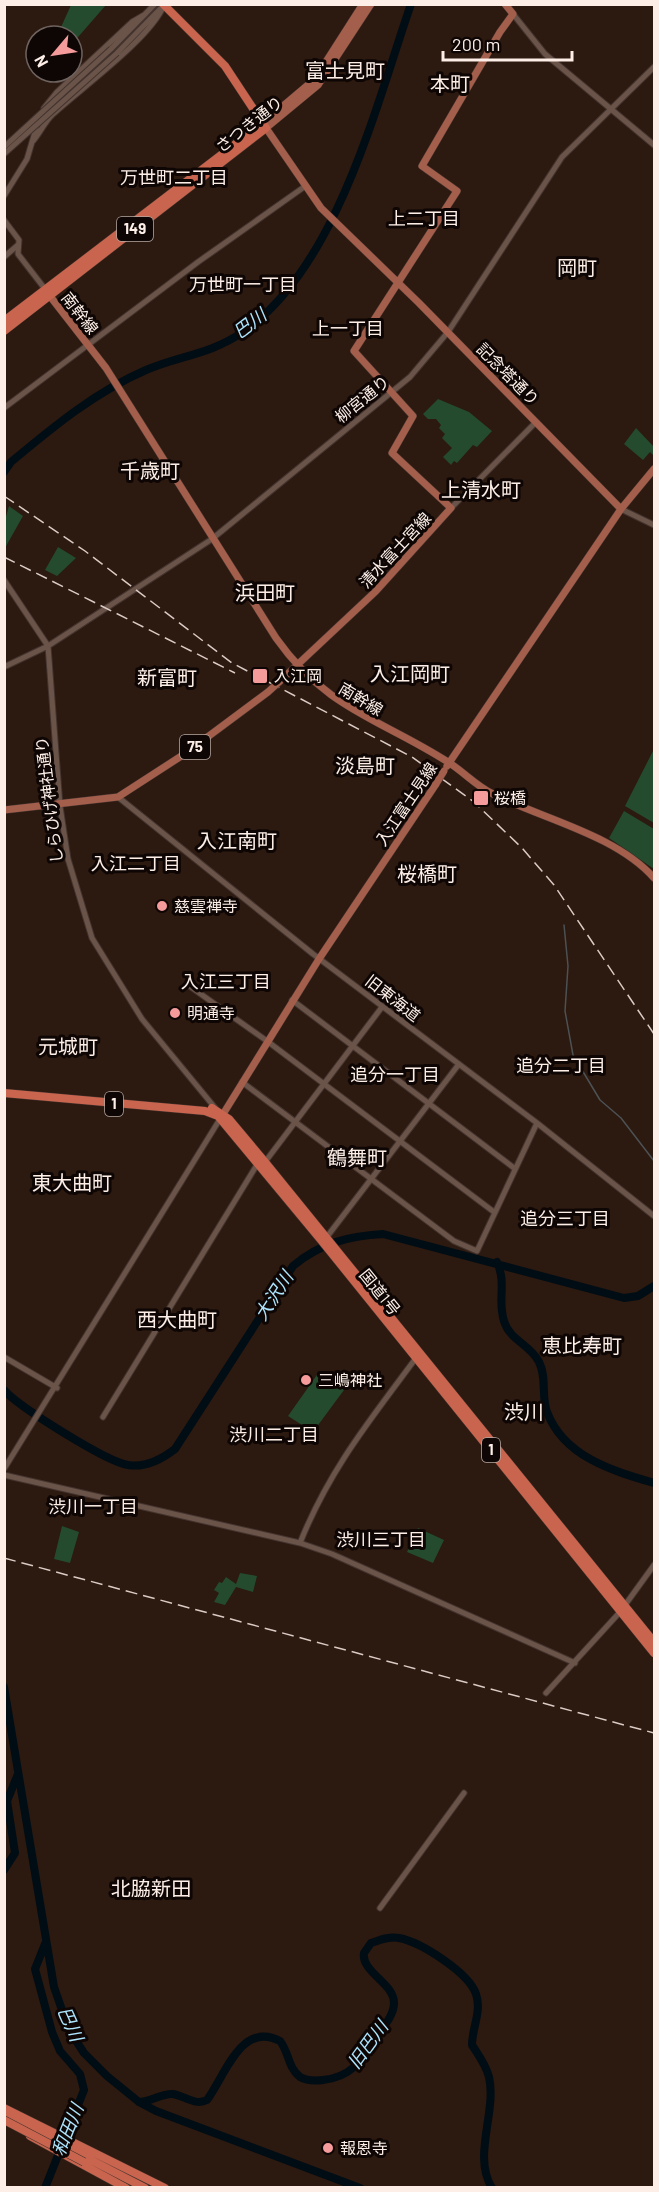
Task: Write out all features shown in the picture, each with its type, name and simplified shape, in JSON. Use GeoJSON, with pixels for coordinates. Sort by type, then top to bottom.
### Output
{"type":"FeatureCollection","features":[{"type":"Feature","properties":{"kind":"highway"},"geometry":{"type":"LineString","coordinates":[[163,5],[225,66],[264,125]]}},
{"type":"Feature","properties":{"kind":"highway","name":"さつき通り"},"geometry":{"type":"LineString","coordinates":[[4,321],[47,292],[264,125]]}},
{"type":"Feature","properties":{"kind":"highway","name":"さつき通り"},"geometry":{"type":"LineString","coordinates":[[4,331],[47,292]]}},
{"type":"Feature","properties":{"kind":"highway","name":"1"},"geometry":{"type":"LineString","coordinates":[[4,1089],[218,1114]]}},
{"type":"Feature","properties":{"kind":"highway","name":"1"},"geometry":{"type":"LineString","coordinates":[[4,1093],[218,1114]]}},
{"type":"Feature","properties":{"kind":"highway","name":"国道1号"},"geometry":{"type":"LineString","coordinates":[[218,1114],[328,1243],[622,1609],[654,1653]]}},
{"type":"Feature","properties":{"kind":"highway","name":"国道1号"},"geometry":{"type":"LineString","coordinates":[[328,1243],[416,1358],[622,1609],[654,1642]]}},
{"type":"Feature","properties":{"kind":"highway"},"geometry":{"type":"LineString","coordinates":[[4,2102],[135,2172]]}},
{"type":"Feature","properties":{"kind":"highway"},"geometry":{"type":"LineString","coordinates":[[4,2108],[165,2187]]}},
{"type":"Feature","properties":{"kind":"highway"},"geometry":{"type":"LineString","coordinates":[[4,2108],[158,2187]]}},
{"type":"Feature","properties":{"kind":"highway"},"geometry":{"type":"LineString","coordinates":[[4,2118],[134,2187]]}},
{"type":"Feature","properties":{"kind":"highway"},"geometry":{"type":"LineString","coordinates":[[4,2118],[39,2143],[126,2187]]}},
{"type":"Feature","properties":{"kind":"highway"},"geometry":{"type":"LineString","coordinates":[[4,2118],[145,2187]]}},
{"type":"Feature","properties":{"kind":"main road","name":"さつき通り"},"geometry":{"type":"LineString","coordinates":[[356,24],[363,4]]}},
{"type":"Feature","properties":{"kind":"main road","name":"さつき通り"},"geometry":{"type":"LineString","coordinates":[[264,125],[318,85],[371,4]]}},
{"type":"Feature","properties":{"kind":"main road"},"geometry":{"type":"LineString","coordinates":[[505,4],[513,14]]}},
{"type":"Feature","properties":{"kind":"main road","name":"清水富士宮線"},"geometry":{"type":"LineString","coordinates":[[4,810],[60,806],[118,797],[186,753],[279,682],[376,591],[451,508],[392,453],[413,416],[389,393],[354,351],[457,190],[422,166],[486,55],[513,14]]}},
{"type":"Feature","properties":{"kind":"main road"},"geometry":{"type":"LineString","coordinates":[[264,125],[304,187]]}},
{"type":"Feature","properties":{"kind":"main road","name":"記念塔通り"},"geometry":{"type":"LineString","coordinates":[[304,187],[321,208],[448,332],[621,509]]}},
{"type":"Feature","properties":{"kind":"main road","name":"南幹線"},"geometry":{"type":"LineString","coordinates":[[47,292],[107,370],[212,539],[297,665],[337,702],[449,763],[492,794],[626,854],[654,878]]}},
{"type":"Feature","properties":{"kind":"main road","name":"入江富士見線"},"geometry":{"type":"LineString","coordinates":[[218,1114],[242,1082],[292,1000],[449,763],[621,509],[654,469]]}},
{"type":"Feature","properties":{"kind":"street"},"geometry":{"type":"LineString","coordinates":[[4,147],[111,49],[155,4]]}},
{"type":"Feature","properties":{"kind":"street"},"geometry":{"type":"LineString","coordinates":[[4,154],[117,53],[163,5]]}},
{"type":"Feature","properties":{"kind":"street"},"geometry":{"type":"LineString","coordinates":[[33,141],[45,123],[114,62],[158,16],[163,5]]}},
{"type":"Feature","properties":{"kind":"street"},"geometry":{"type":"LineString","coordinates":[[513,14],[545,54],[654,146]]}},
{"type":"Feature","properties":{"kind":"street"},"geometry":{"type":"LineString","coordinates":[[4,196],[21,173],[42,111],[51,98],[132,22],[144,15]]}},
{"type":"Feature","properties":{"kind":"street","name":"柳宮通り"},"geometry":{"type":"LineString","coordinates":[[4,667],[48,646],[212,539],[410,377],[448,332],[562,157],[654,67]]}},
{"type":"Feature","properties":{"kind":"street"},"geometry":{"type":"LineString","coordinates":[[51,98],[61,108]]}},
{"type":"Feature","properties":{"kind":"street"},"geometry":{"type":"LineString","coordinates":[[4,408],[198,262],[304,187]]}},
{"type":"Feature","properties":{"kind":"street"},"geometry":{"type":"LineString","coordinates":[[4,220],[19,244],[18,254],[47,292]]}},
{"type":"Feature","properties":{"kind":"street"},"geometry":{"type":"LineString","coordinates":[[4,257],[19,244]]}},
{"type":"Feature","properties":{"kind":"street"},"geometry":{"type":"LineString","coordinates":[[451,508],[536,422]]}},
{"type":"Feature","properties":{"kind":"street","name":"記念塔通り"},"geometry":{"type":"LineString","coordinates":[[621,509],[654,525]]}},
{"type":"Feature","properties":{"kind":"street"},"geometry":{"type":"LineString","coordinates":[[4,580],[48,646]]}},
{"type":"Feature","properties":{"kind":"street","name":"しらひげ神社通り"},"geometry":{"type":"LineString","coordinates":[[48,646],[60,806],[68,860],[92,938],[142,1020],[218,1114]]}},
{"type":"Feature","properties":{"kind":"street","name":"旧東海道"},"geometry":{"type":"LineString","coordinates":[[118,797],[319,959],[537,1123],[654,1216]]}},
{"type":"Feature","properties":{"kind":"street"},"geometry":{"type":"LineString","coordinates":[[188,984],[324,1083],[494,1212]]}},
{"type":"Feature","properties":{"kind":"street"},"geometry":{"type":"LineString","coordinates":[[292,1000],[514,1168]]}},
{"type":"Feature","properties":{"kind":"street"},"geometry":{"type":"LineString","coordinates":[[103,1417],[261,1163],[296,1121],[382,1007]]}},
{"type":"Feature","properties":{"kind":"street"},"geometry":{"type":"LineString","coordinates":[[328,1243],[400,1141],[459,1064]]}},
{"type":"Feature","properties":{"kind":"street"},"geometry":{"type":"LineString","coordinates":[[242,1082],[458,1244],[477,1251],[537,1123]]}},
{"type":"Feature","properties":{"kind":"street"},"geometry":{"type":"LineString","coordinates":[[4,1469],[57,1388],[218,1114]]}},
{"type":"Feature","properties":{"kind":"street"},"geometry":{"type":"LineString","coordinates":[[4,1356],[57,1388]]}},
{"type":"Feature","properties":{"kind":"street"},"geometry":{"type":"LineString","coordinates":[[300,1543],[318,1501],[344,1454],[416,1358]]}},
{"type":"Feature","properties":{"kind":"street"},"geometry":{"type":"LineString","coordinates":[[4,1474],[300,1543],[575,1662]]}},
{"type":"Feature","properties":{"kind":"street"},"geometry":{"type":"LineString","coordinates":[[546,1694],[622,1609],[654,1565]]}},
{"type":"Feature","properties":{"kind":"street"},"geometry":{"type":"LineString","coordinates":[[380,1908],[464,1793]]}},
{"type":"Feature","properties":{"kind":"green space"},"geometry":{"type":"Polygon","coordinates":[[[71,5],[106,5],[84,30],[84,24],[62,24],[71,5]]]}},
{"type":"Feature","properties":{"kind":"green space"},"geometry":{"type":"Polygon","coordinates":[[[438,399],[469,412],[492,431],[477,447],[473,445],[457,463],[454,461],[451,465],[443,457],[452,448],[442,438],[445,434],[439,428],[441,425],[436,419],[428,419],[423,414],[438,399]]]}},
{"type":"Feature","properties":{"kind":"green space"},"geometry":{"type":"Polygon","coordinates":[[[636,428],[654,447],[654,456],[650,452],[643,460],[624,444],[636,428]]]}},
{"type":"Feature","properties":{"kind":"green space"},"geometry":{"type":"Polygon","coordinates":[[[9,506],[23,516],[5,548],[5,520],[9,506]]]}},
{"type":"Feature","properties":{"kind":"green space"},"geometry":{"type":"Polygon","coordinates":[[[58,547],[76,558],[57,576],[45,570],[58,547]]]}},
{"type":"Feature","properties":{"kind":"green space"},"geometry":{"type":"Polygon","coordinates":[[[654,749],[654,823],[625,806],[654,749]]]}},
{"type":"Feature","properties":{"kind":"green space"},"geometry":{"type":"Polygon","coordinates":[[[624,811],[654,829],[654,869],[609,838],[624,811]]]}},
{"type":"Feature","properties":{"kind":"green space"},"geometry":{"type":"Polygon","coordinates":[[[319,1372],[344,1390],[313,1432],[288,1416],[319,1372]]]}},
{"type":"Feature","properties":{"kind":"green space"},"geometry":{"type":"Polygon","coordinates":[[[62,1526],[79,1532],[70,1563],[54,1559],[62,1526]]]}},
{"type":"Feature","properties":{"kind":"green space"},"geometry":{"type":"Polygon","coordinates":[[[418,1528],[444,1540],[433,1563],[407,1552],[418,1528]]]}},
{"type":"Feature","properties":{"kind":"green space"},"geometry":{"type":"Polygon","coordinates":[[[240,1573],[257,1576],[253,1592],[236,1587],[225,1605],[214,1602],[219,1593],[214,1590],[219,1582],[222,1583],[226,1577],[236,1584],[240,1573]]]}},
{"type":"Feature","properties":{"kind":"waterway","name":"巴川"},"geometry":{"type":"LineString","coordinates":[[4,472],[11,462],[43,436],[75,411],[109,389],[146,370],[231,340],[276,304],[304,268],[328,227],[349,183],[411,4]]}},
{"type":"Feature","properties":{"kind":"waterway"},"geometry":{"type":"LineString","coordinates":[[564,925],[568,966],[565,1011],[573,1055],[600,1100],[621,1118],[654,1161]]}},
{"type":"Feature","properties":{"kind":"waterway","name":"大沢川"},"geometry":{"type":"LineString","coordinates":[[4,1390],[27,1408],[83,1444],[117,1462],[134,1466],[141,1465],[159,1459],[175,1449],[293,1266],[303,1258],[335,1242],[383,1234],[624,1298],[638,1296],[654,1286]]}},
{"type":"Feature","properties":{"kind":"waterway"},"geometry":{"type":"LineString","coordinates":[[497,1262],[501,1278],[501,1306],[504,1321],[515,1338],[531,1351],[539,1362],[543,1374],[545,1406],[555,1427],[565,1440],[592,1460],[654,1483]]}},
{"type":"Feature","properties":{"kind":"waterway","name":"巴川"},"geometry":{"type":"LineString","coordinates":[[4,1687],[54,1987],[69,2030],[84,2053],[107,2076],[139,2102],[156,2111],[360,2188]]}},
{"type":"Feature","properties":{"kind":"waterway"},"geometry":{"type":"LineString","coordinates":[[4,1870],[15,1853],[7,1801],[18,1774]]}},
{"type":"Feature","properties":{"kind":"waterway","name":"旧巴川"},"geometry":{"type":"LineString","coordinates":[[139,2102],[169,2094],[198,2102],[207,2100],[236,2053],[255,2038],[266,2037],[280,2041],[293,2069],[305,2079],[317,2081],[333,2078],[349,2071],[356,2066],[366,2052],[394,2007],[393,1996],[367,1966],[364,1953],[371,1943],[388,1938],[399,1938],[419,1945],[443,1960],[464,1977],[476,1994],[478,2007],[472,2045],[489,2077],[491,2091],[484,2162],[486,2175],[492,2188]]}},
{"type":"Feature","properties":{"kind":"waterway","name":"和田川"},"geometry":{"type":"LineString","coordinates":[[45,1944],[35,1969],[52,2032],[60,2051],[80,2074],[84,2090],[45,2188]]}},
{"type":"Feature","properties":{"kind":"railway"},"geometry":{"type":"LineString","coordinates":[[4,496],[85,551],[232,663],[412,757],[474,802],[522,848],[554,885],[654,1034]]}},
{"type":"Feature","properties":{"kind":"railway"},"geometry":{"type":"LineString","coordinates":[[4,557],[235,673]]}},
{"type":"Feature","properties":{"kind":"railway"},"geometry":{"type":"LineString","coordinates":[[4,1558],[654,1733]]}},
{"type":"Feature","properties":{"kind":"place","name":"入江岡"},"geometry":{"type":"Point","coordinates":[260,676]}},
{"type":"Feature","properties":{"kind":"place","name":"桜橋"},"geometry":{"type":"Point","coordinates":[481,798]}},
{"type":"Feature","properties":{"kind":"place","name":"慈雲禅寺"},"geometry":{"type":"Point","coordinates":[162,906]}},
{"type":"Feature","properties":{"kind":"place","name":"明通寺"},"geometry":{"type":"Point","coordinates":[175,1013]}},
{"type":"Feature","properties":{"kind":"place","name":"三嶋神社"},"geometry":{"type":"Point","coordinates":[306,1380]}},
{"type":"Feature","properties":{"kind":"place","name":"報恩寺"},"geometry":{"type":"Point","coordinates":[328,2148]}},
{"type":"Feature","properties":{"kind":"district","name":"富士見町"},"geometry":{"type":"Point","coordinates":[345,71]}},
{"type":"Feature","properties":{"kind":"district","name":"本町"},"geometry":{"type":"Point","coordinates":[450,84]}},
{"type":"Feature","properties":{"kind":"district","name":"万世町二丁目"},"geometry":{"type":"Point","coordinates":[174,178]}},
{"type":"Feature","properties":{"kind":"district","name":"上二丁目"},"geometry":{"type":"Point","coordinates":[424,219]}},
{"type":"Feature","properties":{"kind":"district","name":"岡町"},"geometry":{"type":"Point","coordinates":[577,268]}},
{"type":"Feature","properties":{"kind":"district","name":"万世町一丁目"},"geometry":{"type":"Point","coordinates":[243,285]}},
{"type":"Feature","properties":{"kind":"district","name":"上一丁目"},"geometry":{"type":"Point","coordinates":[348,329]}},
{"type":"Feature","properties":{"kind":"district","name":"千歳町"},"geometry":{"type":"Point","coordinates":[150,471]}},
{"type":"Feature","properties":{"kind":"district","name":"上清水町"},"geometry":{"type":"Point","coordinates":[481,490]}},
{"type":"Feature","properties":{"kind":"district","name":"浜田町"},"geometry":{"type":"Point","coordinates":[265,593]}},
{"type":"Feature","properties":{"kind":"district","name":"入江岡町"},"geometry":{"type":"Point","coordinates":[410,674]}},
{"type":"Feature","properties":{"kind":"district","name":"新富町"},"geometry":{"type":"Point","coordinates":[167,678]}},
{"type":"Feature","properties":{"kind":"district","name":"淡島町"},"geometry":{"type":"Point","coordinates":[365,766]}},
{"type":"Feature","properties":{"kind":"district","name":"入江南町"},"geometry":{"type":"Point","coordinates":[237,841]}},
{"type":"Feature","properties":{"kind":"district","name":"入江二丁目"},"geometry":{"type":"Point","coordinates":[136,864]}},
{"type":"Feature","properties":{"kind":"district","name":"桜橋町"},"geometry":{"type":"Point","coordinates":[427,874]}},
{"type":"Feature","properties":{"kind":"district","name":"入江三丁目"},"geometry":{"type":"Point","coordinates":[226,982]}},
{"type":"Feature","properties":{"kind":"district","name":"元城町"},"geometry":{"type":"Point","coordinates":[68,1047]}},
{"type":"Feature","properties":{"kind":"district","name":"追分二丁目"},"geometry":{"type":"Point","coordinates":[561,1066]}},
{"type":"Feature","properties":{"kind":"district","name":"追分一丁目"},"geometry":{"type":"Point","coordinates":[395,1075]}},
{"type":"Feature","properties":{"kind":"district","name":"鶴舞町"},"geometry":{"type":"Point","coordinates":[357,1158]}},
{"type":"Feature","properties":{"kind":"district","name":"東大曲町"},"geometry":{"type":"Point","coordinates":[72,1183]}},
{"type":"Feature","properties":{"kind":"district","name":"追分三丁目"},"geometry":{"type":"Point","coordinates":[565,1219]}},
{"type":"Feature","properties":{"kind":"district","name":"西大曲町"},"geometry":{"type":"Point","coordinates":[177,1320]}},
{"type":"Feature","properties":{"kind":"district","name":"恵比寿町"},"geometry":{"type":"Point","coordinates":[582,1346]}},
{"type":"Feature","properties":{"kind":"district","name":"渋川"},"geometry":{"type":"Point","coordinates":[524,1412]}},
{"type":"Feature","properties":{"kind":"district","name":"渋川二丁目"},"geometry":{"type":"Point","coordinates":[274,1435]}},
{"type":"Feature","properties":{"kind":"district","name":"渋川一丁目"},"geometry":{"type":"Point","coordinates":[93,1507]}},
{"type":"Feature","properties":{"kind":"district","name":"渋川三丁目"},"geometry":{"type":"Point","coordinates":[381,1540]}},
{"type":"Feature","properties":{"kind":"district","name":"北脇新田"},"geometry":{"type":"Point","coordinates":[151,1889]}}]}
